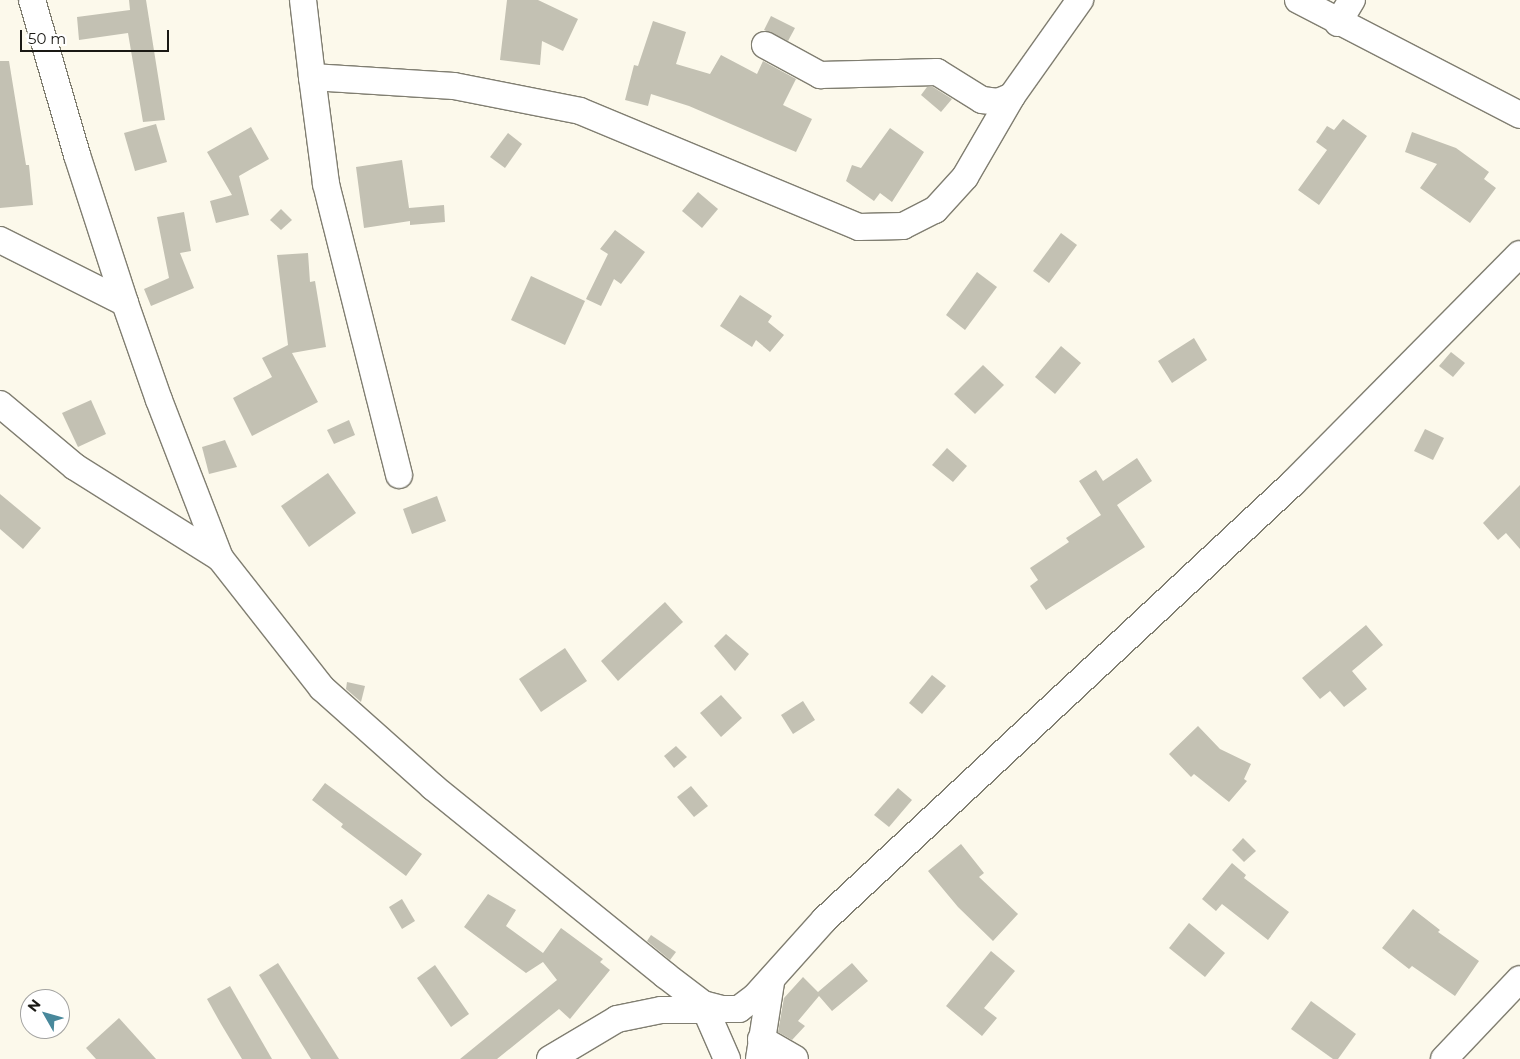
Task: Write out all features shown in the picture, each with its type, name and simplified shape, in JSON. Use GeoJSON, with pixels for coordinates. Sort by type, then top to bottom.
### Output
{"type":"FeatureCollection","features":[{"type":"Feature","properties":{"kind":"street"},"geometry":{"type":"LineString","coordinates":[[32,0],[77,155],[125,303],[158,400],[220,558],[322,688],[433,787],[705,1007],[727,1059]]}},
{"type":"Feature","properties":{"kind":"street"},"geometry":{"type":"LineString","coordinates":[[303,0],[326,184],[399,475]]}},
{"type":"Feature","properties":{"kind":"street"},"geometry":{"type":"LineString","coordinates":[[312,76],[454,86],[580,111],[859,227],[903,226],[935,210],[965,177],[1012,96],[1080,0]]}},
{"type":"Feature","properties":{"kind":"street"},"geometry":{"type":"LineString","coordinates":[[1298,0],[1338,23],[1413,58],[1520,115]]}},
{"type":"Feature","properties":{"kind":"street"},"geometry":{"type":"LineString","coordinates":[[1338,23],[1352,0]]}},
{"type":"Feature","properties":{"kind":"street"},"geometry":{"type":"LineString","coordinates":[[765,45],[820,76],[937,72],[982,100],[998,102],[1012,96]]}},
{"type":"Feature","properties":{"kind":"street"},"geometry":{"type":"LineString","coordinates":[[0,240],[125,303]]}},
{"type":"Feature","properties":{"kind":"street"},"geometry":{"type":"LineString","coordinates":[[550,1059],[617,1019],[661,1010],[705,1007],[739,1009],[771,982],[824,920],[1293,483],[1520,254]]}},
{"type":"Feature","properties":{"kind":"street"},"geometry":{"type":"LineString","coordinates":[[0,404],[75,467],[220,558]]}},
{"type":"Feature","properties":{"kind":"street"},"geometry":{"type":"LineString","coordinates":[[1444,1059],[1520,979]]}},
{"type":"Feature","properties":{"kind":"street"},"geometry":{"type":"LineString","coordinates":[[771,982],[760,1049],[795,1059]]}},
{"type":"Feature","properties":{"kind":"building"},"geometry":{"type":"Polygon","coordinates":[[[129,0],[146,0],[165,120],[143,122],[128,33],[79,40],[77,17],[130,10],[129,0]]]}},
{"type":"Feature","properties":{"kind":"building"},"geometry":{"type":"Polygon","coordinates":[[[507,0],[538,0],[578,19],[563,51],[542,41],[540,65],[500,60],[507,0]]]}},
{"type":"Feature","properties":{"kind":"building"},"geometry":{"type":"Polygon","coordinates":[[[771,16],[795,28],[788,41],[764,30],[771,16]]]}},
{"type":"Feature","properties":{"kind":"building"},"geometry":{"type":"Polygon","coordinates":[[[653,21],[686,32],[676,64],[710,74],[721,55],[757,74],[763,61],[796,79],[783,105],[812,119],[796,152],[689,106],[651,94],[648,106],[625,100],[634,65],[638,66],[653,21]]]}},
{"type":"Feature","properties":{"kind":"building"},"geometry":{"type":"Polygon","coordinates":[[[0,61],[9,61],[26,165],[29,165],[33,205],[0,208],[0,61]]]}},
{"type":"Feature","properties":{"kind":"building"},"geometry":{"type":"Polygon","coordinates":[[[927,87],[933,87],[952,99],[941,112],[921,95],[927,87]]]}},
{"type":"Feature","properties":{"kind":"building"},"geometry":{"type":"Polygon","coordinates":[[[1343,119],[1367,136],[1319,205],[1298,190],[1327,150],[1316,142],[1327,126],[1334,130],[1343,119]]]}},
{"type":"Feature","properties":{"kind":"building"},"geometry":{"type":"Polygon","coordinates":[[[156,124],[167,162],[135,171],[124,133],[156,124]]]}},
{"type":"Feature","properties":{"kind":"building"},"geometry":{"type":"Polygon","coordinates":[[[251,127],[269,159],[239,176],[249,215],[216,223],[210,201],[232,195],[207,152],[251,127]]]}},
{"type":"Feature","properties":{"kind":"building"},"geometry":{"type":"Polygon","coordinates":[[[890,128],[924,152],[892,202],[880,193],[874,201],[846,181],[852,165],[861,168],[890,128]]]}},
{"type":"Feature","properties":{"kind":"building"},"geometry":{"type":"Polygon","coordinates":[[[1412,132],[1456,148],[1489,172],[1484,179],[1496,188],[1470,223],[1420,188],[1437,164],[1405,152],[1412,132]]]}},
{"type":"Feature","properties":{"kind":"building"},"geometry":{"type":"Polygon","coordinates":[[[508,133],[522,144],[505,168],[490,157],[508,133]]]}},
{"type":"Feature","properties":{"kind":"building"},"geometry":{"type":"Polygon","coordinates":[[[402,160],[409,208],[444,205],[445,222],[410,225],[410,221],[364,228],[356,167],[402,160]]]}},
{"type":"Feature","properties":{"kind":"building"},"geometry":{"type":"Polygon","coordinates":[[[698,192],[718,209],[702,228],[682,211],[698,192]]]}},
{"type":"Feature","properties":{"kind":"building"},"geometry":{"type":"Polygon","coordinates":[[[281,209],[292,220],[281,230],[270,220],[281,209]]]}},
{"type":"Feature","properties":{"kind":"building"},"geometry":{"type":"Polygon","coordinates":[[[184,212],[191,251],[180,253],[194,288],[151,306],[144,289],[169,278],[157,217],[184,212]]]}},
{"type":"Feature","properties":{"kind":"building"},"geometry":{"type":"Polygon","coordinates":[[[615,230],[645,252],[621,284],[614,279],[601,306],[586,299],[608,254],[600,249],[615,230]]]}},
{"type":"Feature","properties":{"kind":"building"},"geometry":{"type":"Polygon","coordinates":[[[1061,233],[1077,245],[1049,283],[1033,271],[1061,233]]]}},
{"type":"Feature","properties":{"kind":"building"},"geometry":{"type":"Polygon","coordinates":[[[308,253],[310,282],[315,281],[326,347],[292,353],[318,402],[252,436],[233,398],[272,377],[262,358],[288,345],[277,255],[308,253]]]}},
{"type":"Feature","properties":{"kind":"building"},"geometry":{"type":"Polygon","coordinates":[[[977,272],[997,287],[965,330],[946,315],[977,272]]]}},
{"type":"Feature","properties":{"kind":"building"},"geometry":{"type":"Polygon","coordinates":[[[531,276],[585,301],[565,345],[511,320],[531,276]]]}},
{"type":"Feature","properties":{"kind":"building"},"geometry":{"type":"Polygon","coordinates":[[[740,295],[772,316],[768,322],[784,335],[770,352],[756,340],[752,347],[720,326],[740,295]]]}},
{"type":"Feature","properties":{"kind":"building"},"geometry":{"type":"Polygon","coordinates":[[[1194,338],[1207,360],[1172,383],[1158,361],[1194,338]]]}},
{"type":"Feature","properties":{"kind":"building"},"geometry":{"type":"Polygon","coordinates":[[[1061,346],[1081,363],[1055,394],[1035,377],[1061,346]]]}},
{"type":"Feature","properties":{"kind":"building"},"geometry":{"type":"Polygon","coordinates":[[[1451,352],[1465,363],[1453,377],[1439,366],[1451,352]]]}},
{"type":"Feature","properties":{"kind":"building"},"geometry":{"type":"Polygon","coordinates":[[[983,365],[1004,385],[975,414],[954,394],[983,365]]]}},
{"type":"Feature","properties":{"kind":"building"},"geometry":{"type":"Polygon","coordinates":[[[91,400],[106,434],[78,447],[62,413],[91,400]]]}},
{"type":"Feature","properties":{"kind":"building"},"geometry":{"type":"Polygon","coordinates":[[[349,420],[355,435],[334,444],[327,430],[349,420]]]}},
{"type":"Feature","properties":{"kind":"building"},"geometry":{"type":"Polygon","coordinates":[[[1425,429],[1444,438],[1433,460],[1414,451],[1425,429]]]}},
{"type":"Feature","properties":{"kind":"building"},"geometry":{"type":"Polygon","coordinates":[[[225,440],[237,467],[209,474],[202,447],[225,440]]]}},
{"type":"Feature","properties":{"kind":"building"},"geometry":{"type":"Polygon","coordinates":[[[947,448],[967,466],[953,482],[932,465],[947,448]]]}},
{"type":"Feature","properties":{"kind":"building"},"geometry":{"type":"Polygon","coordinates":[[[1137,458],[1152,481],[1117,505],[1145,547],[1046,610],[1030,586],[1038,580],[1030,568],[1069,542],[1066,538],[1101,515],[1079,481],[1096,470],[1103,481],[1137,458]]]}},
{"type":"Feature","properties":{"kind":"building"},"geometry":{"type":"Polygon","coordinates":[[[328,473],[356,513],[309,547],[281,506],[328,473]]]}},
{"type":"Feature","properties":{"kind":"building"},"geometry":{"type":"Polygon","coordinates":[[[1520,485],[1520,549],[1506,533],[1498,540],[1483,523],[1520,485]]]}},
{"type":"Feature","properties":{"kind":"building"},"geometry":{"type":"Polygon","coordinates":[[[0,494],[41,528],[23,549],[0,529],[0,494]]]}},
{"type":"Feature","properties":{"kind":"building"},"geometry":{"type":"Polygon","coordinates":[[[437,496],[446,521],[412,534],[403,509],[437,496]]]}},
{"type":"Feature","properties":{"kind":"building"},"geometry":{"type":"Polygon","coordinates":[[[665,602],[683,622],[618,681],[601,661],[665,602]]]}},
{"type":"Feature","properties":{"kind":"building"},"geometry":{"type":"Polygon","coordinates":[[[1366,625],[1383,645],[1352,671],[1367,689],[1344,707],[1330,691],[1320,699],[1302,678],[1366,625]]]}},
{"type":"Feature","properties":{"kind":"building"},"geometry":{"type":"Polygon","coordinates":[[[726,634],[749,654],[735,671],[714,646],[726,634]]]}},
{"type":"Feature","properties":{"kind":"building"},"geometry":{"type":"Polygon","coordinates":[[[565,648],[587,681],[541,712],[519,679],[565,648]]]}},
{"type":"Feature","properties":{"kind":"building"},"geometry":{"type":"Polygon","coordinates":[[[932,675],[946,686],[922,714],[909,703],[932,675]]]}},
{"type":"Feature","properties":{"kind":"building"},"geometry":{"type":"Polygon","coordinates":[[[347,682],[365,686],[361,702],[346,689],[347,682]]]}},
{"type":"Feature","properties":{"kind":"building"},"geometry":{"type":"Polygon","coordinates":[[[721,695],[742,718],[721,737],[700,713],[721,695]]]}},
{"type":"Feature","properties":{"kind":"building"},"geometry":{"type":"Polygon","coordinates":[[[803,701],[815,720],[793,734],[781,715],[803,701]]]}},
{"type":"Feature","properties":{"kind":"building"},"geometry":{"type":"Polygon","coordinates":[[[1198,726],[1220,749],[1251,764],[1244,779],[1247,781],[1229,802],[1194,774],[1191,777],[1169,754],[1198,726]]]}},
{"type":"Feature","properties":{"kind":"building"},"geometry":{"type":"Polygon","coordinates":[[[676,746],[687,757],[674,768],[664,756],[676,746]]]}},
{"type":"Feature","properties":{"kind":"building"},"geometry":{"type":"Polygon","coordinates":[[[325,783],[422,854],[406,876],[341,827],[343,824],[312,800],[325,783]]]}},
{"type":"Feature","properties":{"kind":"building"},"geometry":{"type":"Polygon","coordinates":[[[691,786],[708,806],[694,817],[677,797],[691,786]]]}},
{"type":"Feature","properties":{"kind":"building"},"geometry":{"type":"Polygon","coordinates":[[[898,788],[912,800],[889,827],[874,815],[898,788]]]}},
{"type":"Feature","properties":{"kind":"building"},"geometry":{"type":"Polygon","coordinates":[[[1243,838],[1256,851],[1244,862],[1232,850],[1243,838]]]}},
{"type":"Feature","properties":{"kind":"building"},"geometry":{"type":"Polygon","coordinates":[[[961,844],[984,873],[979,877],[1018,914],[993,941],[958,907],[928,871],[961,844]]]}},
{"type":"Feature","properties":{"kind":"building"},"geometry":{"type":"Polygon","coordinates":[[[1232,863],[1246,875],[1244,878],[1289,912],[1268,940],[1222,904],[1216,911],[1202,899],[1232,863]]]}},
{"type":"Feature","properties":{"kind":"building"},"geometry":{"type":"Polygon","coordinates":[[[488,894],[516,910],[506,926],[543,953],[561,928],[603,959],[600,962],[610,970],[570,1019],[559,1009],[497,1059],[460,1059],[557,980],[543,962],[526,973],[464,927],[488,894]]]}},
{"type":"Feature","properties":{"kind":"building"},"geometry":{"type":"Polygon","coordinates":[[[402,899],[415,921],[402,929],[389,907],[402,899]]]}},
{"type":"Feature","properties":{"kind":"building"},"geometry":{"type":"Polygon","coordinates":[[[1413,909],[1440,930],[1438,932],[1479,961],[1455,996],[1412,966],[1409,969],[1382,948],[1413,909]]]}},
{"type":"Feature","properties":{"kind":"building"},"geometry":{"type":"Polygon","coordinates":[[[1189,923],[1225,953],[1205,977],[1169,948],[1189,923]]]}},
{"type":"Feature","properties":{"kind":"building"},"geometry":{"type":"Polygon","coordinates":[[[651,935],[676,952],[670,960],[647,941],[651,935]]]}},
{"type":"Feature","properties":{"kind":"building"},"geometry":{"type":"Polygon","coordinates":[[[991,951],[1015,971],[984,1008],[997,1018],[982,1036],[946,1006],[991,951]]]}},
{"type":"Feature","properties":{"kind":"building"},"geometry":{"type":"Polygon","coordinates":[[[278,963],[339,1059],[311,1059],[259,975],[278,963]]]}},
{"type":"Feature","properties":{"kind":"building"},"geometry":{"type":"Polygon","coordinates":[[[852,963],[868,981],[832,1011],[819,996],[798,1021],[805,1026],[792,1040],[778,1032],[784,998],[803,977],[818,992],[852,963]]]}},
{"type":"Feature","properties":{"kind":"building"},"geometry":{"type":"Polygon","coordinates":[[[435,965],[469,1014],[451,1027],[417,978],[435,965]]]}},
{"type":"Feature","properties":{"kind":"building"},"geometry":{"type":"Polygon","coordinates":[[[230,986],[272,1059],[242,1059],[221,1024],[207,999],[230,986]]]}},
{"type":"Feature","properties":{"kind":"building"},"geometry":{"type":"Polygon","coordinates":[[[1311,1001],[1356,1034],[1338,1059],[1333,1059],[1291,1029],[1311,1001]]]}},
{"type":"Feature","properties":{"kind":"building"},"geometry":{"type":"Polygon","coordinates":[[[119,1018],[156,1059],[96,1059],[86,1048],[119,1018]]]}}]}
